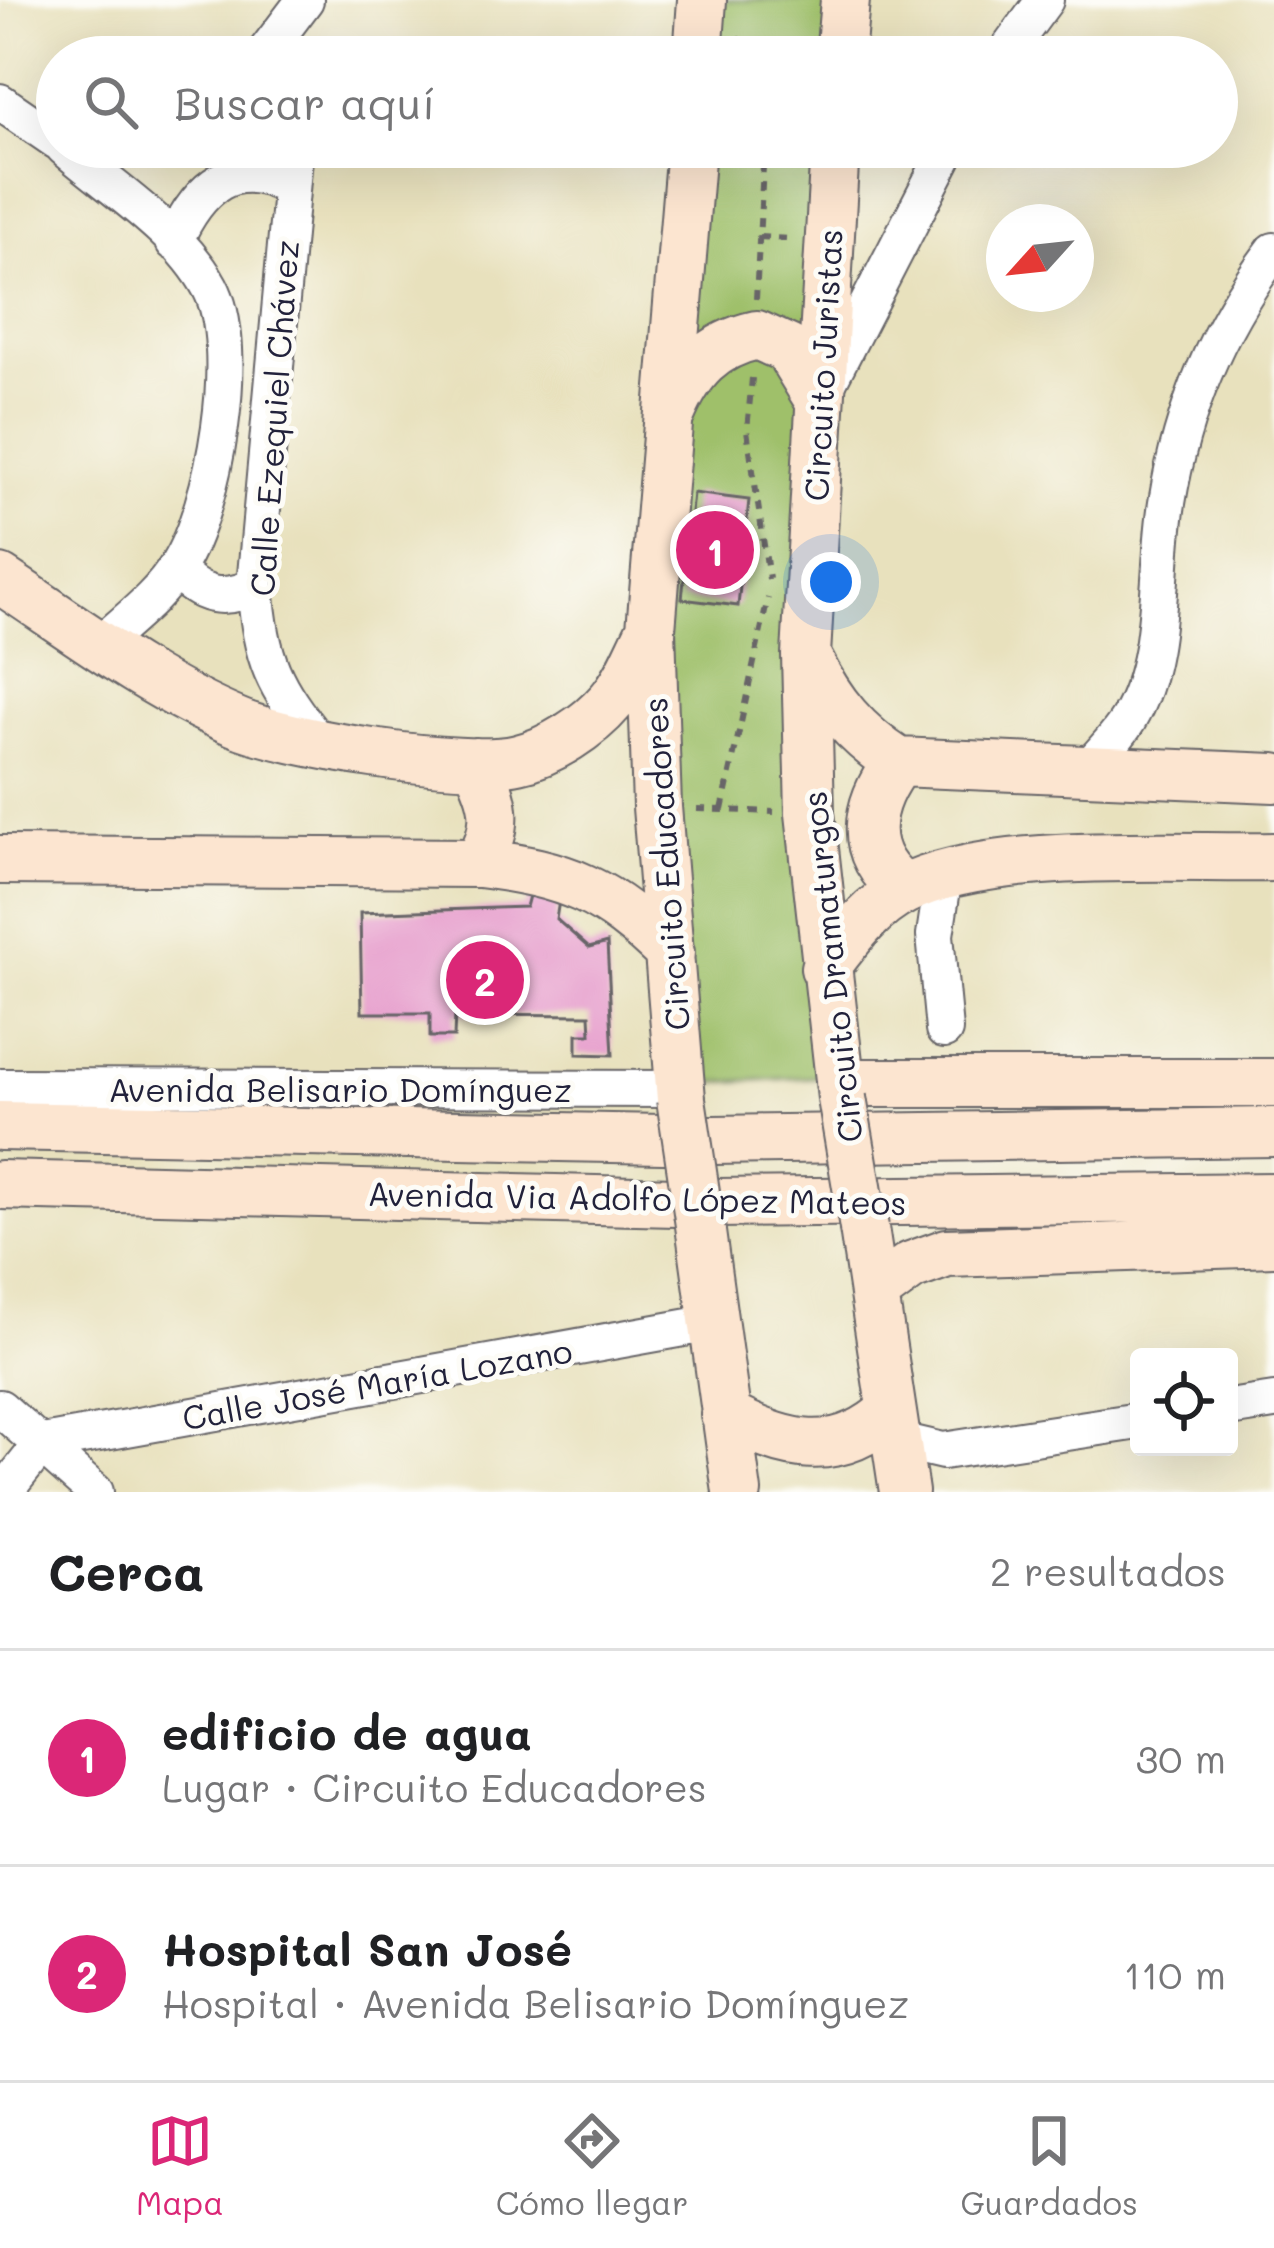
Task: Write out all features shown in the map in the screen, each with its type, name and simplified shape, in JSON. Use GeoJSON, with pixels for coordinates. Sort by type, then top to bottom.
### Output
{"type":"FeatureCollection","features":[{"type":"Feature","properties":{"kind":"main road"},"geometry":{"type":"LineString","coordinates":[[699,36],[702,0]]}},
{"type":"Feature","properties":{"kind":"main road"},"geometry":{"type":"LineString","coordinates":[[842,36],[845,0]]}},
{"type":"Feature","properties":{"kind":"main road","name":"Circuito Educadores"},"geometry":{"type":"LineString","coordinates":[[689,168],[651,629],[681,1094],[737,1492]]}},
{"type":"Feature","properties":{"kind":"main road","name":"Circuito Juristas"},"geometry":{"type":"LineString","coordinates":[[806,655],[834,168]]}},
{"type":"Feature","properties":{"kind":"main road"},"geometry":{"type":"LineString","coordinates":[[667,423],[697,367],[718,348],[757,335],[788,350],[819,400]]}},
{"type":"Feature","properties":{"kind":"main road","name":"Circuito Educadores"},"geometry":{"type":"LineString","coordinates":[[0,580],[176,692],[240,724],[319,743],[476,762],[517,760],[580,728],[611,701],[651,629]]}},
{"type":"Feature","properties":{"kind":"main road"},"geometry":{"type":"LineString","coordinates":[[806,655],[845,719],[898,762],[1274,778]]}},
{"type":"Feature","properties":{"kind":"main road","name":"Circuito Dramaturgos"},"geometry":{"type":"LineString","coordinates":[[806,655],[810,813],[825,968],[904,1492]]}},
{"type":"Feature","properties":{"kind":"main road"},"geometry":{"type":"LineString","coordinates":[[476,762],[497,815],[495,834],[479,863]]}},
{"type":"Feature","properties":{"kind":"main road"},"geometry":{"type":"LineString","coordinates":[[898,762],[878,788],[869,832],[882,869],[924,882]]}},
{"type":"Feature","properties":{"kind":"main road"},"geometry":{"type":"LineString","coordinates":[[825,968],[876,908],[924,882],[1022,864],[1274,857]]}},
{"type":"Feature","properties":{"kind":"main road"},"geometry":{"type":"LineString","coordinates":[[0,860],[479,863],[584,884],[627,910],[670,952]]}},
{"type":"Feature","properties":{"kind":"main road"},"geometry":{"type":"LineString","coordinates":[[841,1090],[1274,1083]]}},
{"type":"Feature","properties":{"kind":"main road","name":"Avenida Via Adolfo López Mateos"},"geometry":{"type":"LineString","coordinates":[[0,1126],[714,1140],[1274,1132]]}},
{"type":"Feature","properties":{"kind":"main road","name":"Avenida Via Adolfo López Mateos"},"geometry":{"type":"LineString","coordinates":[[0,1185],[717,1203],[1274,1197]]}},
{"type":"Feature","properties":{"kind":"main road"},"geometry":{"type":"LineString","coordinates":[[874,1293],[911,1266],[947,1253],[1274,1242]]}},
{"type":"Feature","properties":{"kind":"main road"},"geometry":{"type":"LineString","coordinates":[[724,1415],[761,1435],[806,1447],[893,1426]]}},
{"type":"Feature","properties":{"kind":"street"},"geometry":{"type":"LineString","coordinates":[[279,36],[307,0]]}},
{"type":"Feature","properties":{"kind":"street"},"geometry":{"type":"LineString","coordinates":[[304,36],[307,0]]}},
{"type":"Feature","properties":{"kind":"street"},"geometry":{"type":"LineString","coordinates":[[1018,36],[1045,0]]}},
{"type":"Feature","properties":{"kind":"street"},"geometry":{"type":"LineString","coordinates":[[0,102],[36,124]]}},
{"type":"Feature","properties":{"kind":"street"},"geometry":{"type":"LineString","coordinates":[[91,168],[174,242],[213,292],[225,358],[208,494],[176,569],[101,644]]}},
{"type":"Feature","properties":{"kind":"street","name":"Calle Ezequiel Chávez"},"geometry":{"type":"LineString","coordinates":[[293,168],[255,586],[260,635],[274,685],[319,743]]}},
{"type":"Feature","properties":{"kind":"street"},"geometry":{"type":"LineString","coordinates":[[819,400],[938,168]]}},
{"type":"Feature","properties":{"kind":"street"},"geometry":{"type":"LineString","coordinates":[[174,242],[197,199],[236,175],[262,171],[291,189]]}},
{"type":"Feature","properties":{"kind":"street"},"geometry":{"type":"LineString","coordinates":[[1087,770],[1129,719],[1149,663],[1167,501],[1193,392],[1231,309],[1274,251]]}},
{"type":"Feature","properties":{"kind":"street"},"geometry":{"type":"LineString","coordinates":[[176,569],[203,593],[239,595],[255,586]]}},
{"type":"Feature","properties":{"kind":"street"},"geometry":{"type":"LineString","coordinates":[[924,882],[935,935],[944,1030]]}},
{"type":"Feature","properties":{"kind":"street","name":"Avenida Belisario Domínguez"},"geometry":{"type":"LineString","coordinates":[[0,1087],[681,1094]]}},
{"type":"Feature","properties":{"kind":"street","name":"Calle José María Lozano"},"geometry":{"type":"LineString","coordinates":[[43,1443],[712,1323]]}},
{"type":"Feature","properties":{"kind":"street"},"geometry":{"type":"LineString","coordinates":[[1238,1407],[1274,1401]]}},
{"type":"Feature","properties":{"kind":"street"},"geometry":{"type":"LineString","coordinates":[[0,1408],[94,1492]]}},
{"type":"Feature","properties":{"kind":"street"},"geometry":{"type":"LineString","coordinates":[[893,1426],[944,1451],[1130,1422]]}},
{"type":"Feature","properties":{"kind":"street"},"geometry":{"type":"LineString","coordinates":[[4,1492],[43,1443]]}},
{"type":"Feature","properties":{"kind":"path"},"geometry":{"type":"LineString","coordinates":[[722,810],[770,588],[747,430],[757,335],[763,168]]}},
{"type":"Feature","properties":{"kind":"green space"},"geometry":{"type":"Polygon","coordinates":[[[697,0],[832,0],[829,36],[696,36],[697,0]]]}},
{"type":"Feature","properties":{"kind":"green space"},"geometry":{"type":"Polygon","coordinates":[[[689,168],[822,168],[834,1076],[681,1084],[657,807],[689,168]]]}},
{"type":"Feature","properties":{"kind":"building"},"geometry":{"type":"Polygon","coordinates":[[[693,493],[749,500],[738,606],[682,599],[693,493]]]}},
{"type":"Feature","properties":{"kind":"building"},"geometry":{"type":"Polygon","coordinates":[[[531,888],[560,895],[556,919],[589,948],[607,943],[613,1055],[577,1054],[577,1034],[591,1034],[590,1015],[455,1014],[454,1037],[430,1037],[430,1013],[362,1013],[360,913],[526,907],[531,888]]]}},
{"type":"Feature","properties":{"kind":"place","name":"edificio de agua"},"geometry":{"type":"Point","coordinates":[715,550]}},
{"type":"Feature","properties":{"kind":"place","name":"Hospital San José"},"geometry":{"type":"Point","coordinates":[485,980]}}]}
